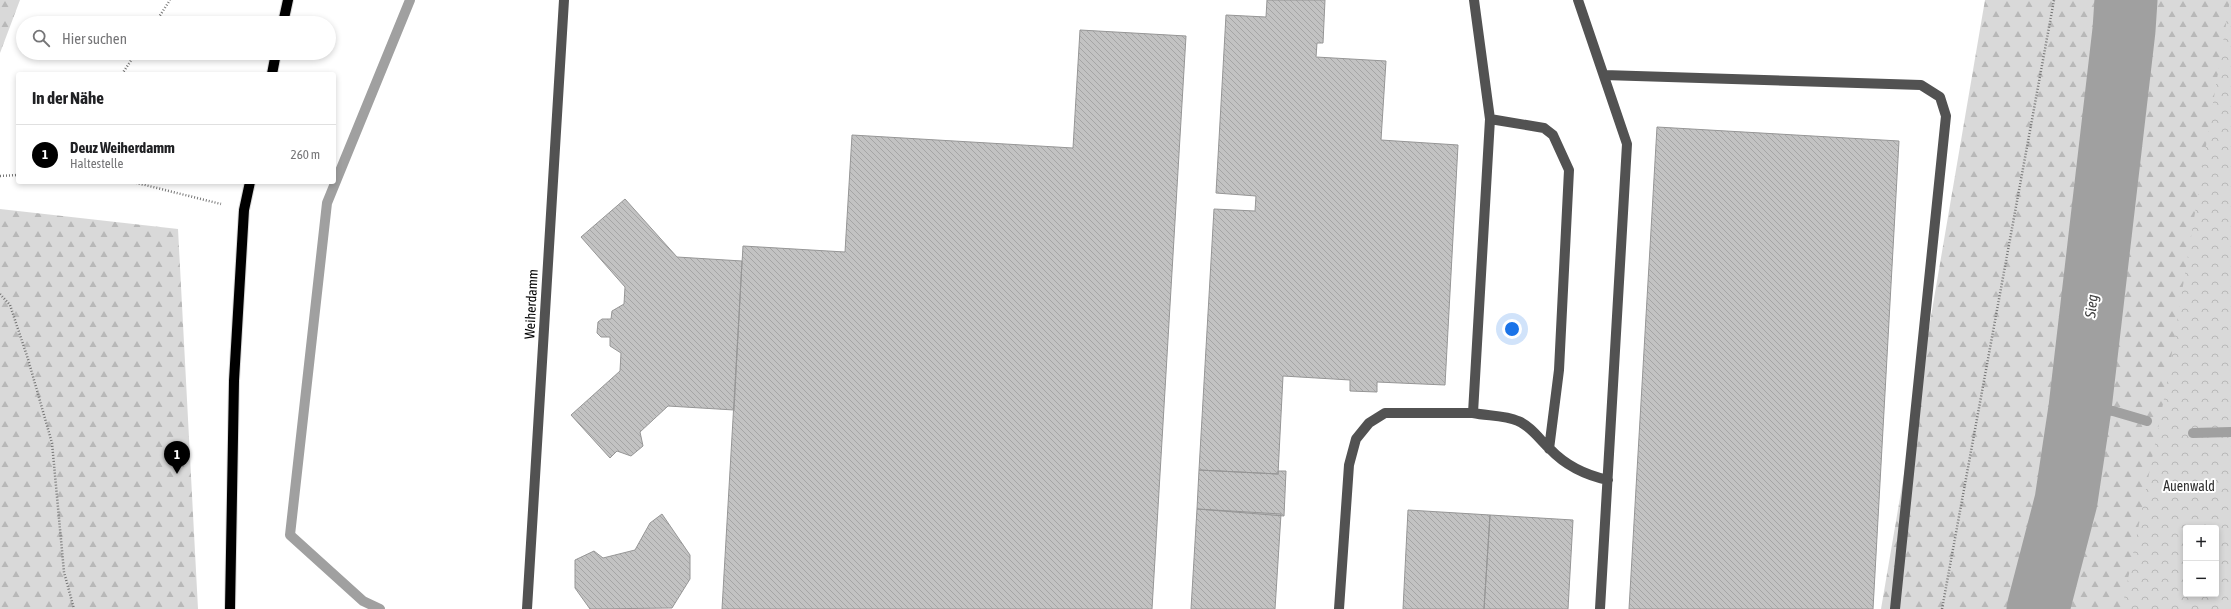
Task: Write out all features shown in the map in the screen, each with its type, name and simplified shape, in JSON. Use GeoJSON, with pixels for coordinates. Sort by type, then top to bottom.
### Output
{"type":"FeatureCollection","features":[{"type":"Feature","properties":{"kind":"main road"},"geometry":{"type":"LineString","coordinates":[[285,16],[288,0]]}},
{"type":"Feature","properties":{"kind":"main road"},"geometry":{"type":"LineString","coordinates":[[272,72],[275,60]]}},
{"type":"Feature","properties":{"kind":"main road"},"geometry":{"type":"LineString","coordinates":[[230,609],[234,381],[244,210],[250,184]]}},
{"type":"Feature","properties":{"kind":"street","name":"Weiherdamm"},"geometry":{"type":"LineString","coordinates":[[527,609],[564,0]]}},
{"type":"Feature","properties":{"kind":"street"},"geometry":{"type":"LineString","coordinates":[[1473,413],[1490,118],[1474,0]]}},
{"type":"Feature","properties":{"kind":"street"},"geometry":{"type":"LineString","coordinates":[[1578,0],[1627,144],[1600,609]]}},
{"type":"Feature","properties":{"kind":"street"},"geometry":{"type":"LineString","coordinates":[[1604,75],[1921,85],[1940,97],[1946,116],[1895,609]]}},
{"type":"Feature","properties":{"kind":"street"},"geometry":{"type":"LineString","coordinates":[[1490,118],[1544,128],[1553,135],[1569,170],[1559,370],[1549,449]]}},
{"type":"Feature","properties":{"kind":"street"},"geometry":{"type":"LineString","coordinates":[[1339,609],[1349,465],[1356,439],[1369,423],[1385,413],[1473,413],[1518,421],[1537,435],[1549,449],[1569,466],[1591,476],[1608,480]]}},
{"type":"Feature","properties":{"kind":"path"},"geometry":{"type":"LineString","coordinates":[[160,16],[170,0]]}},
{"type":"Feature","properties":{"kind":"path"},"geometry":{"type":"LineString","coordinates":[[1942,609],[2054,0]]}},
{"type":"Feature","properties":{"kind":"path"},"geometry":{"type":"LineString","coordinates":[[123,72],[131,60]]}},
{"type":"Feature","properties":{"kind":"path"},"geometry":{"type":"LineString","coordinates":[[0,176],[16,174]]}},
{"type":"Feature","properties":{"kind":"path"},"geometry":{"type":"LineString","coordinates":[[141,184],[244,210]]}},
{"type":"Feature","properties":{"kind":"path"},"geometry":{"type":"LineString","coordinates":[[0,294],[10,305],[28,358],[52,443],[64,572],[74,609]]}},
{"type":"Feature","properties":{"kind":"green space"},"geometry":{"type":"Polygon","coordinates":[[[0,0],[20,0],[0,53],[0,0]]]}},
{"type":"Feature","properties":{"kind":"green space"},"geometry":{"type":"Polygon","coordinates":[[[1985,0],[2231,0],[2231,609],[1881,609],[1985,0]]]}},
{"type":"Feature","properties":{"kind":"green space","name":"Auenwald"},"geometry":{"type":"Polygon","coordinates":[[[2230,0],[2231,609],[2122,609],[2166,389],[2230,0]]]}},
{"type":"Feature","properties":{"kind":"green space"},"geometry":{"type":"Polygon","coordinates":[[[0,209],[178,229],[198,609],[0,609],[0,209]]]}},
{"type":"Feature","properties":{"kind":"building"},"geometry":{"type":"Polygon","coordinates":[[[1267,0],[1325,0],[1323,43],[1317,43],[1316,57],[1386,61],[1381,140],[1458,145],[1445,385],[1377,382],[1377,392],[1350,391],[1350,380],[1283,376],[1278,474],[1199,470],[1214,209],[1255,211],[1256,196],[1216,193],[1226,15],[1266,17],[1267,0]]]}},
{"type":"Feature","properties":{"kind":"building"},"geometry":{"type":"Polygon","coordinates":[[[1080,30],[1186,36],[1152,609],[722,609],[743,246],[845,252],[852,135],[1073,148],[1080,30]]]}},
{"type":"Feature","properties":{"kind":"building"},"geometry":{"type":"Polygon","coordinates":[[[1657,127],[1899,141],[1873,609],[1629,609],[1657,127]]]}},
{"type":"Feature","properties":{"kind":"building"},"geometry":{"type":"Polygon","coordinates":[[[625,199],[677,257],[742,261],[734,410],[668,406],[640,432],[643,446],[631,456],[617,451],[610,458],[571,415],[620,371],[621,353],[610,346],[610,337],[601,337],[597,333],[598,322],[602,319],[611,319],[612,311],[624,304],[625,287],[581,237],[625,199]]]}},
{"type":"Feature","properties":{"kind":"building"},"geometry":{"type":"Polygon","coordinates":[[[1199,470],[1278,474],[1278,471],[1286,471],[1284,516],[1197,509],[1199,470]]]}},
{"type":"Feature","properties":{"kind":"building"},"geometry":{"type":"Polygon","coordinates":[[[1197,509],[1281,514],[1275,609],[1191,609],[1197,509]]]}},
{"type":"Feature","properties":{"kind":"building"},"geometry":{"type":"Polygon","coordinates":[[[1408,510],[1490,515],[1484,609],[1403,609],[1408,510]]]}},
{"type":"Feature","properties":{"kind":"building"},"geometry":{"type":"Polygon","coordinates":[[[662,514],[690,555],[690,579],[672,608],[590,609],[575,588],[575,560],[594,551],[603,558],[635,550],[650,523],[662,514]]]}},
{"type":"Feature","properties":{"kind":"building"},"geometry":{"type":"Polygon","coordinates":[[[1490,515],[1573,520],[1568,609],[1484,609],[1490,515]]]}},
{"type":"Feature","properties":{"kind":"waterway"},"geometry":{"type":"LineString","coordinates":[[336,181],[410,0]]}},
{"type":"Feature","properties":{"kind":"waterway","name":"Sieg"},"geometry":{"type":"LineString","coordinates":[[2038,609],[2066,501],[2080,408],[2124,30],[2126,0]]}},
{"type":"Feature","properties":{"kind":"waterway"},"geometry":{"type":"LineString","coordinates":[[335,184],[327,203],[290,535],[363,601],[380,609]]}},
{"type":"Feature","properties":{"kind":"waterway"},"geometry":{"type":"LineString","coordinates":[[2080,408],[2113,411],[2147,421]]}},
{"type":"Feature","properties":{"kind":"waterway"},"geometry":{"type":"LineString","coordinates":[[2193,433],[2231,432]]}},
{"type":"Feature","properties":{"kind":"place","name":"Deuz Weiherdamm"},"geometry":{"type":"Point","coordinates":[177,474]}}]}
